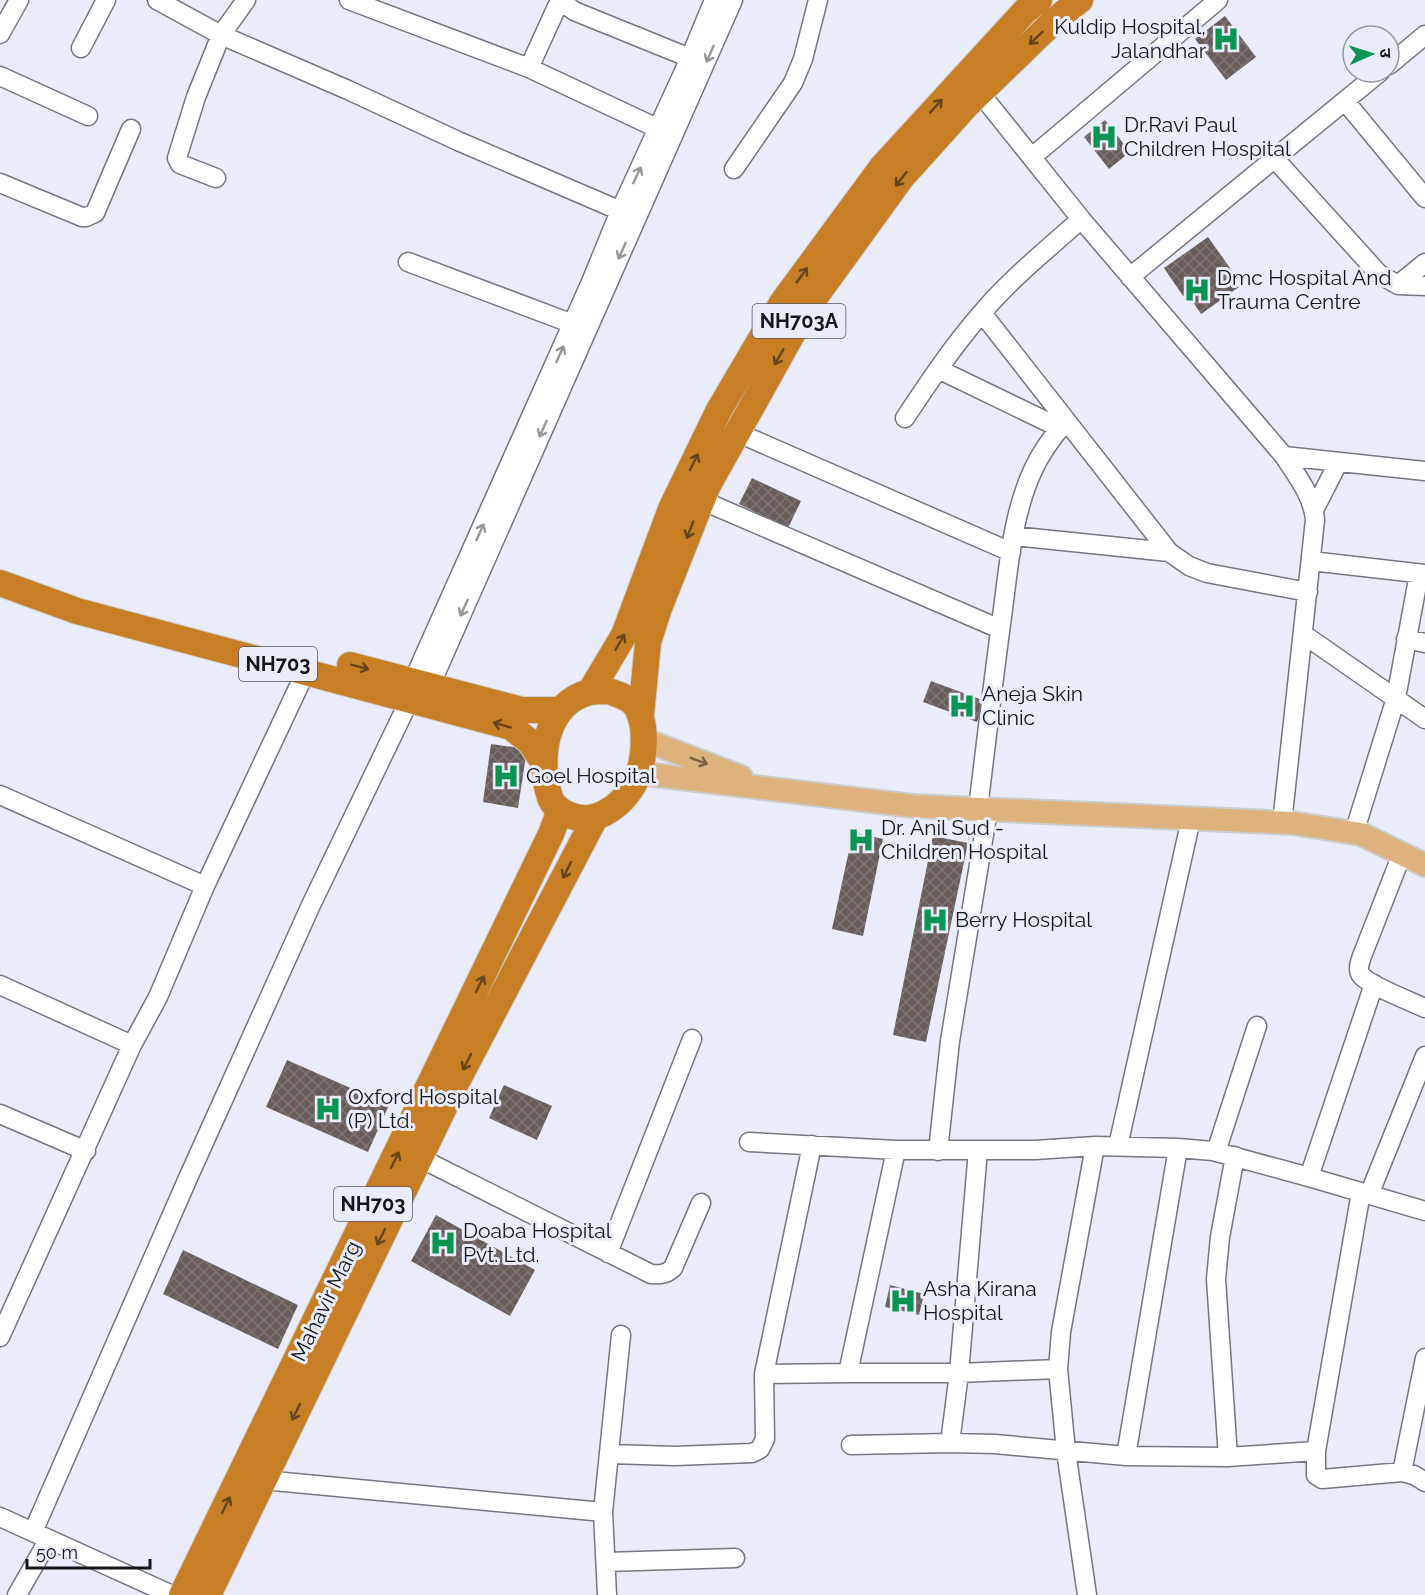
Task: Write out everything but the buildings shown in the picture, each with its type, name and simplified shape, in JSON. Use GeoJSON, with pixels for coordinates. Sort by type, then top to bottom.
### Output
{"type":"FeatureCollection","features":[{"type":"Feature","properties":{"kind":"highway","name":"NH703A"},"geometry":{"type":"LineString","coordinates":[[590,692],[624,635],[671,508],[719,410],[782,303],[882,166],[1025,10],[1039,0]]}},
{"type":"Feature","properties":{"kind":"highway","name":"NH703A"},"geometry":{"type":"LineString","coordinates":[[641,715],[648,642],[701,500],[736,432],[805,311],[902,177],[980,93],[1054,21],[1080,0]]}},
{"type":"Feature","properties":{"kind":"highway","name":"NH703"},"geometry":{"type":"LineString","coordinates":[[0,567],[54,594],[77,611],[306,671],[418,689],[522,710],[561,710]]}},
{"type":"Feature","properties":{"kind":"highway","name":"NH703"},"geometry":{"type":"LineString","coordinates":[[0,583],[54,594],[81,595],[418,689],[511,727],[530,741],[544,763]]}},
{"type":"Feature","properties":{"kind":"highway"},"geometry":{"type":"LineString","coordinates":[[590,692],[608,691],[621,695],[634,703],[641,715]]}},
{"type":"Feature","properties":{"kind":"highway","name":"NH703"},"geometry":{"type":"LineString","coordinates":[[560,810],[550,800],[545,781],[546,741],[552,723],[561,710],[574,698],[590,692]]}},
{"type":"Feature","properties":{"kind":"highway","name":"NH703"},"geometry":{"type":"LineString","coordinates":[[595,818],[619,803],[635,783],[645,740],[641,715]]}},
{"type":"Feature","properties":{"kind":"highway"},"geometry":{"type":"LineString","coordinates":[[560,810],[574,818],[595,818]]}},
{"type":"Feature","properties":{"kind":"highway","name":"Mahavir Marg"},"geometry":{"type":"LineString","coordinates":[[182,1595],[438,1071],[551,834],[560,810]]}},
{"type":"Feature","properties":{"kind":"highway","name":"Mahavir Marg"},"geometry":{"type":"LineString","coordinates":[[208,1595],[452,1091],[595,818]]}},
{"type":"Feature","properties":{"kind":"main road"},"geometry":{"type":"LineString","coordinates":[[645,740],[776,790]]}},
{"type":"Feature","properties":{"kind":"main road"},"geometry":{"type":"LineString","coordinates":[[638,773],[913,806],[1282,823],[1361,834],[1425,865]]}},
{"type":"Feature","properties":{"kind":"street"},"geometry":{"type":"LineString","coordinates":[[0,34],[19,0]]}},
{"type":"Feature","properties":{"kind":"street"},"geometry":{"type":"LineString","coordinates":[[81,48],[106,0]]}},
{"type":"Feature","properties":{"kind":"street"},"geometry":{"type":"LineString","coordinates":[[157,0],[220,35],[629,214]]}},
{"type":"Feature","properties":{"kind":"street"},"geometry":{"type":"LineString","coordinates":[[216,178],[180,164],[177,158],[196,97],[220,35],[246,0]]}},
{"type":"Feature","properties":{"kind":"street"},"geometry":{"type":"LineString","coordinates":[[348,0],[529,68],[659,129]]}},
{"type":"Feature","properties":{"kind":"street"},"geometry":{"type":"LineString","coordinates":[[529,68],[560,0],[574,11],[690,58]]}},
{"type":"Feature","properties":{"kind":"street"},"geometry":{"type":"LineString","coordinates":[[17,1595],[188,1178],[311,905],[418,689],[629,214],[659,129],[714,0]]}},
{"type":"Feature","properties":{"kind":"street"},"geometry":{"type":"LineString","coordinates":[[418,689],[573,324],[733,0]]}},
{"type":"Feature","properties":{"kind":"street"},"geometry":{"type":"LineString","coordinates":[[734,169],[793,83],[803,59],[818,0]]}},
{"type":"Feature","properties":{"kind":"street"},"geometry":{"type":"LineString","coordinates":[[1032,157],[1218,0]]}},
{"type":"Feature","properties":{"kind":"street"},"geometry":{"type":"LineString","coordinates":[[1401,56],[1423,40]]}},
{"type":"Feature","properties":{"kind":"street"},"geometry":{"type":"LineString","coordinates":[[0,76],[88,116]]}},
{"type":"Feature","properties":{"kind":"street"},"geometry":{"type":"LineString","coordinates":[[1130,277],[1365,84]]}},
{"type":"Feature","properties":{"kind":"street"},"geometry":{"type":"LineString","coordinates":[[980,93],[1081,219],[1284,456],[1307,493],[1314,510]]}},
{"type":"Feature","properties":{"kind":"street"},"geometry":{"type":"LineString","coordinates":[[1345,100],[1425,198]]}},
{"type":"Feature","properties":{"kind":"street"},"geometry":{"type":"LineString","coordinates":[[0,183],[82,217],[91,216],[131,129]]}},
{"type":"Feature","properties":{"kind":"street"},"geometry":{"type":"LineString","coordinates":[[1274,158],[1379,274],[1398,285],[1425,286]]}},
{"type":"Feature","properties":{"kind":"street"},"geometry":{"type":"LineString","coordinates":[[906,418],[938,369],[982,313],[1023,271],[1081,219]]}},
{"type":"Feature","properties":{"kind":"street"},"geometry":{"type":"LineString","coordinates":[[408,262],[573,324]]}},
{"type":"Feature","properties":{"kind":"street"},"geometry":{"type":"LineString","coordinates":[[1398,285],[1425,263]]}},
{"type":"Feature","properties":{"kind":"street"},"geometry":{"type":"LineString","coordinates":[[982,313],[1063,425],[1169,552],[1189,566],[1207,573],[1308,592]]}},
{"type":"Feature","properties":{"kind":"street"},"geometry":{"type":"LineString","coordinates":[[938,369],[1063,425]]}},
{"type":"Feature","properties":{"kind":"street"},"geometry":{"type":"LineString","coordinates":[[938,1151],[950,1041],[983,809],[1000,629],[1012,544],[1020,509],[1033,471],[1050,440],[1063,425]]}},
{"type":"Feature","properties":{"kind":"street"},"geometry":{"type":"LineString","coordinates":[[736,432],[1012,544],[1169,552]]}},
{"type":"Feature","properties":{"kind":"street"},"geometry":{"type":"LineString","coordinates":[[1284,456],[1425,471]]}},
{"type":"Feature","properties":{"kind":"street"},"geometry":{"type":"LineString","coordinates":[[1282,823],[1308,592],[1314,510],[1338,463]]}},
{"type":"Feature","properties":{"kind":"street"},"geometry":{"type":"LineString","coordinates":[[701,500],[1000,629]]}},
{"type":"Feature","properties":{"kind":"street"},"geometry":{"type":"LineString","coordinates":[[1311,561],[1422,574],[1406,639],[1396,698],[1354,832]]}},
{"type":"Feature","properties":{"kind":"street"},"geometry":{"type":"LineString","coordinates":[[1303,634],[1425,719]]}},
{"type":"Feature","properties":{"kind":"street"},"geometry":{"type":"LineString","coordinates":[[1406,639],[1425,643]]}},
{"type":"Feature","properties":{"kind":"street"},"geometry":{"type":"LineString","coordinates":[[0,1337],[7,1307],[86,1151],[132,1045],[158,997],[205,886],[306,671]]}},
{"type":"Feature","properties":{"kind":"street"},"geometry":{"type":"LineString","coordinates":[[0,795],[205,886]]}},
{"type":"Feature","properties":{"kind":"street"},"geometry":{"type":"LineString","coordinates":[[1118,1146],[1191,819]]}},
{"type":"Feature","properties":{"kind":"street"},"geometry":{"type":"LineString","coordinates":[[1402,854],[1359,966],[1361,976],[1425,1008]]}},
{"type":"Feature","properties":{"kind":"street"},"geometry":{"type":"LineString","coordinates":[[1309,1177],[1374,984]]}},
{"type":"Feature","properties":{"kind":"street"},"geometry":{"type":"LineString","coordinates":[[0,986],[132,1045]]}},
{"type":"Feature","properties":{"kind":"street"},"geometry":{"type":"LineString","coordinates":[[1216,1152],[1257,1026]]}},
{"type":"Feature","properties":{"kind":"street"},"geometry":{"type":"LineString","coordinates":[[608,1253],[693,1039]]}},
{"type":"Feature","properties":{"kind":"street"},"geometry":{"type":"LineString","coordinates":[[1425,1056],[1418,1096],[1365,1194],[1316,1451],[1315,1470],[1318,1478],[1402,1472],[1414,1475],[1425,1482]]}},
{"type":"Feature","properties":{"kind":"street"},"geometry":{"type":"LineString","coordinates":[[0,1114],[86,1151]]}},
{"type":"Feature","properties":{"kind":"street"},"geometry":{"type":"LineString","coordinates":[[749,1142],[938,1151],[1095,1146],[1178,1148],[1235,1156],[1425,1211]]}},
{"type":"Feature","properties":{"kind":"street"},"geometry":{"type":"LineString","coordinates":[[610,1454],[675,1456],[752,1453],[760,1449],[765,1439],[764,1374],[812,1145]]}},
{"type":"Feature","properties":{"kind":"street"},"geometry":{"type":"LineString","coordinates":[[1087,1595],[1065,1451],[1058,1369],[1061,1332],[1095,1146]]}},
{"type":"Feature","properties":{"kind":"street"},"geometry":{"type":"LineString","coordinates":[[1126,1456],[1178,1148]]}},
{"type":"Feature","properties":{"kind":"street"},"geometry":{"type":"LineString","coordinates":[[848,1373],[896,1150]]}},
{"type":"Feature","properties":{"kind":"street"},"geometry":{"type":"LineString","coordinates":[[950,1443],[959,1373],[978,1150]]}},
{"type":"Feature","properties":{"kind":"street"},"geometry":{"type":"LineString","coordinates":[[1228,1457],[1216,1279],[1220,1237],[1235,1156]]}},
{"type":"Feature","properties":{"kind":"street"},"geometry":{"type":"LineString","coordinates":[[420,1158],[651,1274],[660,1275],[673,1268],[701,1203]]}},
{"type":"Feature","properties":{"kind":"street"},"geometry":{"type":"LineString","coordinates":[[607,1595],[603,1512],[621,1335]]}},
{"type":"Feature","properties":{"kind":"street"},"geometry":{"type":"LineString","coordinates":[[1402,1472],[1425,1358]]}},
{"type":"Feature","properties":{"kind":"street"},"geometry":{"type":"LineString","coordinates":[[764,1374],[959,1373],[1058,1369]]}},
{"type":"Feature","properties":{"kind":"street"},"geometry":{"type":"LineString","coordinates":[[851,1445],[950,1443],[1029,1446],[1126,1456],[1228,1457],[1316,1451]]}},
{"type":"Feature","properties":{"kind":"street"},"geometry":{"type":"LineString","coordinates":[[263,1480],[603,1512]]}},
{"type":"Feature","properties":{"kind":"street"},"geometry":{"type":"LineString","coordinates":[[0,1517],[172,1595]]}},
{"type":"Feature","properties":{"kind":"street"},"geometry":{"type":"LineString","coordinates":[[606,1562],[735,1558]]}},
{"type":"Feature","properties":{"kind":"place","name":"Kuldip Hospital, Jalandhar"},"geometry":{"type":"Point","coordinates":[1226,39]}},
{"type":"Feature","properties":{"kind":"place","name":"Dr.Ravi Paul Children Hospital"},"geometry":{"type":"Point","coordinates":[1104,137]}},
{"type":"Feature","properties":{"kind":"place","name":"Dmc Hospital And Trauma Centre"},"geometry":{"type":"Point","coordinates":[1197,290]}},
{"type":"Feature","properties":{"kind":"place","name":"Aneja Skin Clinic"},"geometry":{"type":"Point","coordinates":[962,706]}},
{"type":"Feature","properties":{"kind":"place","name":"Goel Hospital"},"geometry":{"type":"Point","coordinates":[506,776]}},
{"type":"Feature","properties":{"kind":"place","name":"Dr. Anil Sud - Children Hospital"},"geometry":{"type":"Point","coordinates":[861,840]}},
{"type":"Feature","properties":{"kind":"place","name":"Berry Hospital"},"geometry":{"type":"Point","coordinates":[935,920]}},
{"type":"Feature","properties":{"kind":"place","name":"Oxford Hospital (P) Ltd."},"geometry":{"type":"Point","coordinates":[328,1109]}},
{"type":"Feature","properties":{"kind":"place","name":"Doaba Hospital Pvt. Ltd."},"geometry":{"type":"Point","coordinates":[443,1243]}},
{"type":"Feature","properties":{"kind":"place","name":"Asha Kirana Hospital"},"geometry":{"type":"Point","coordinates":[903,1301]}}]}
